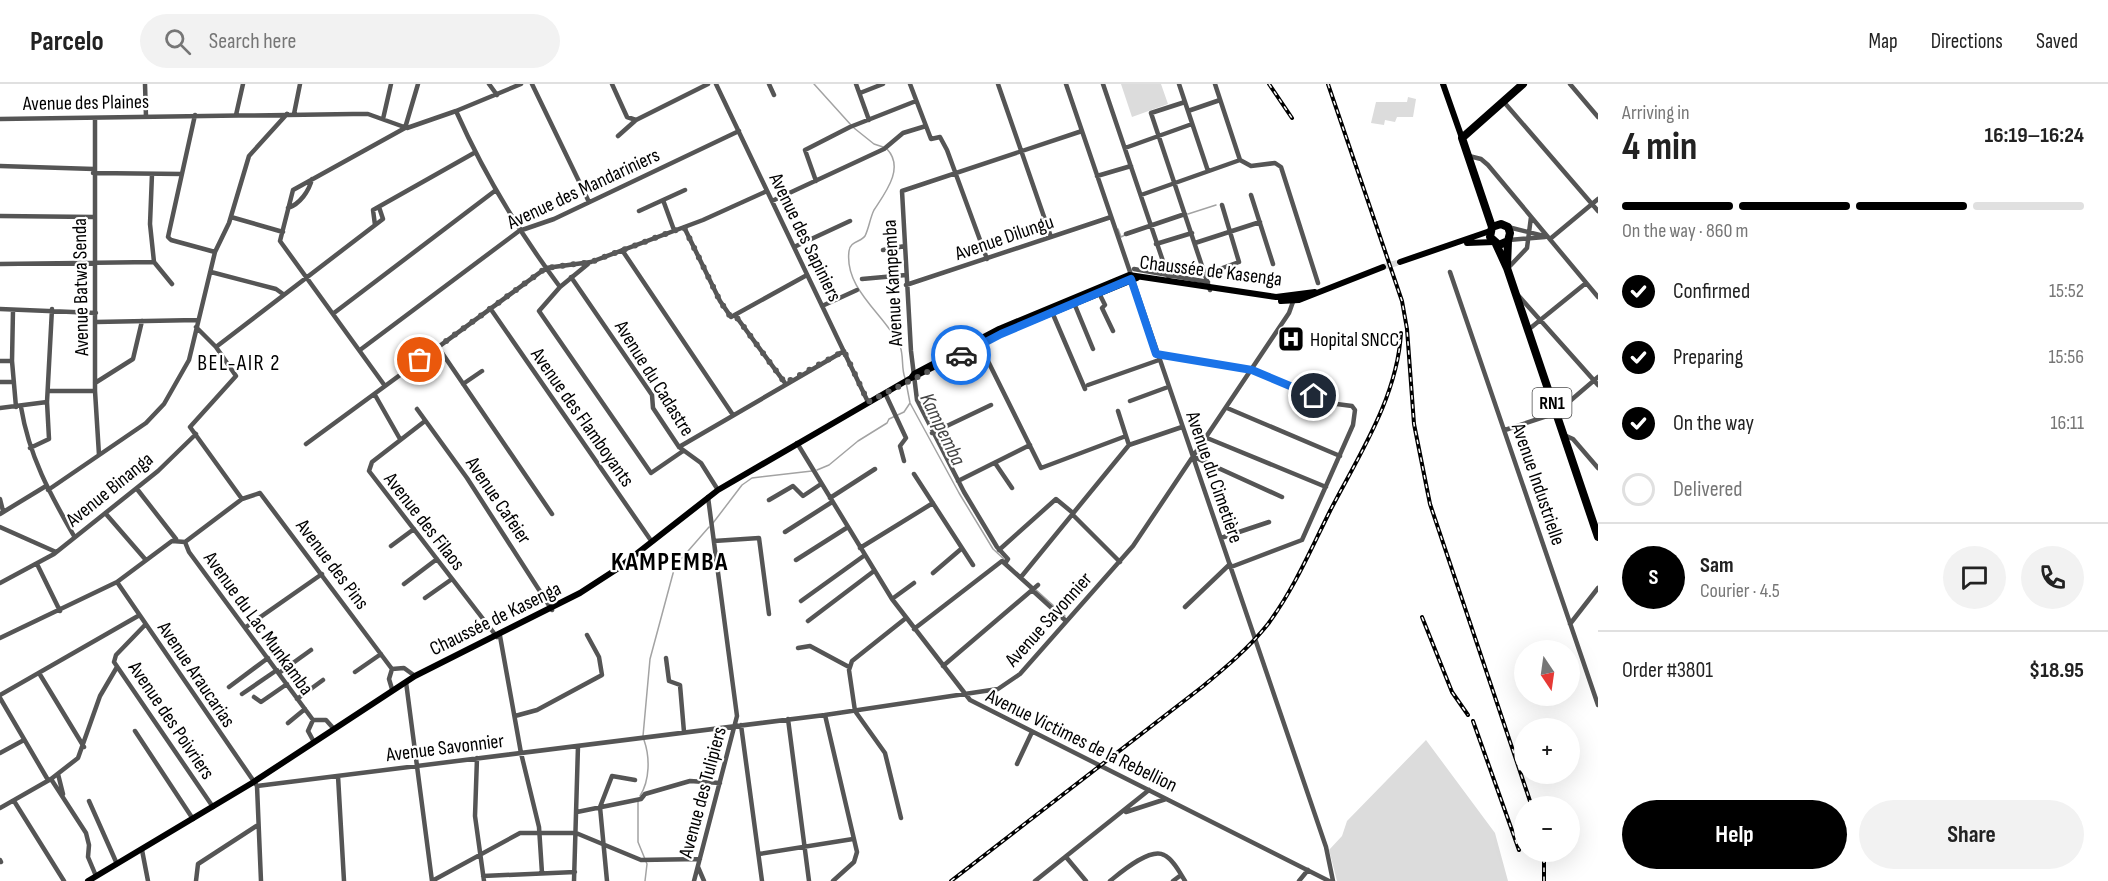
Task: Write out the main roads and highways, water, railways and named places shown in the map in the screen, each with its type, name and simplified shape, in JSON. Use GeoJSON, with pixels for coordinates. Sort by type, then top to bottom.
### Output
{"type":"FeatureCollection","features":[{"type":"Feature","properties":{"kind":"highway"},"geometry":{"type":"LineString","coordinates":[[1462,138],[1523,84]]}},
{"type":"Feature","properties":{"kind":"highway","name":"RN1"},"geometry":{"type":"LineString","coordinates":[[1462,138],[1486,206],[1495,243],[1507,268],[1598,537]]}},
{"type":"Feature","properties":{"kind":"highway","name":"RN1"},"geometry":{"type":"LineString","coordinates":[[1486,206],[1507,226],[1510,233],[1507,268]]}},
{"type":"Feature","properties":{"kind":"highway"},"geometry":{"type":"LineString","coordinates":[[1491,229],[1499,224],[1507,226]]}},
{"type":"Feature","properties":{"kind":"highway"},"geometry":{"type":"LineString","coordinates":[[1495,243],[1509,240]]}},
{"type":"Feature","properties":{"kind":"main road"},"geometry":{"type":"LineString","coordinates":[[1443,84],[1462,138]]}},
{"type":"Feature","properties":{"kind":"main road"},"geometry":{"type":"LineString","coordinates":[[1400,262],[1461,243],[1491,229]]}},
{"type":"Feature","properties":{"kind":"main road"},"geometry":{"type":"LineString","coordinates":[[1461,243],[1495,243]]}},
{"type":"Feature","properties":{"kind":"main road","name":"Chaussée de Kasenga"},"geometry":{"type":"LineString","coordinates":[[88,881],[255,784],[392,689],[552,609],[617,569],[718,490],[868,402],[1000,331],[1130,277],[1294,299],[1383,267]]}},
{"type":"Feature","properties":{"kind":"main road","name":"Chaussée de Kasenga"},"geometry":{"type":"LineString","coordinates":[[910,379],[980,345],[1000,331],[1074,303],[1130,277]]}},
{"type":"Feature","properties":{"kind":"waterway","name":"Kampemba"},"geometry":{"type":"LineString","coordinates":[[814,84],[851,125]]}},
{"type":"Feature","properties":{"kind":"waterway","name":"Kampemba"},"geometry":{"type":"LineString","coordinates":[[854,128],[874,144],[883,147]]}},
{"type":"Feature","properties":{"kind":"waterway","name":"Kampemba"},"geometry":{"type":"LineString","coordinates":[[887,149],[892,156],[894,172],[874,210],[865,236],[853,243],[850,248],[849,265],[859,290],[900,346],[905,378]]}},
{"type":"Feature","properties":{"kind":"waterway"},"geometry":{"type":"LineString","coordinates":[[1188,214],[1216,205]]}},
{"type":"Feature","properties":{"kind":"waterway"},"geometry":{"type":"LineString","coordinates":[[1118,229],[1121,237],[1125,235]]}},
{"type":"Feature","properties":{"kind":"waterway","name":"Kampemba"},"geometry":{"type":"LineString","coordinates":[[906,382],[910,403],[959,493],[993,549],[1005,560]]}},
{"type":"Feature","properties":{"kind":"waterway"},"geometry":{"type":"LineString","coordinates":[[817,470],[829,465],[858,441],[887,423],[889,419],[904,412],[910,403]]}},
{"type":"Feature","properties":{"kind":"waterway"},"geometry":{"type":"LineString","coordinates":[[713,523],[742,485],[752,478],[812,471]]}},
{"type":"Feature","properties":{"kind":"waterway"},"geometry":{"type":"LineString","coordinates":[[643,736],[650,659],[675,566],[709,527]]}},
{"type":"Feature","properties":{"kind":"waterway","name":"Kampemba"},"geometry":{"type":"LineString","coordinates":[[1035,589],[1065,616]]}},
{"type":"Feature","properties":{"kind":"waterway"},"geometry":{"type":"LineString","coordinates":[[640,796],[646,783],[648,768],[644,740]]}},
{"type":"Feature","properties":{"kind":"waterway"},"geometry":{"type":"LineString","coordinates":[[638,800],[638,842],[647,864],[645,881]]}},
{"type":"Feature","properties":{"kind":"tunnel"},"geometry":{"type":"LineString","coordinates":[[1383,267],[1400,262]]}},
{"type":"Feature","properties":{"kind":"railway"},"geometry":{"type":"LineString","coordinates":[[1269,84],[1292,118]]}},
{"type":"Feature","properties":{"kind":"railway"},"geometry":{"type":"LineString","coordinates":[[1328,84],[1402,301],[1407,329],[1414,424],[1430,504],[1528,796]]}},
{"type":"Feature","properties":{"kind":"railway"},"geometry":{"type":"LineString","coordinates":[[951,881],[1202,687],[1261,633],[1294,583],[1375,425],[1392,380],[1401,333]]}},
{"type":"Feature","properties":{"kind":"railway"},"geometry":{"type":"LineString","coordinates":[[1422,617],[1452,692],[1468,715]]}},
{"type":"Feature","properties":{"kind":"railway"},"geometry":{"type":"LineString","coordinates":[[1473,721],[1514,836]]}},
{"type":"Feature","properties":{"kind":"railway"},"geometry":{"type":"LineString","coordinates":[[1544,862],[1544,881]]}},
{"type":"Feature","properties":{"kind":"place","name":"Hopital SNCC"},"geometry":{"type":"Point","coordinates":[1291,339]}},
{"type":"Feature","properties":{"kind":"district","name":"BEL-AIR 2"},"geometry":{"type":"Point","coordinates":[239,362]}},
{"type":"Feature","properties":{"kind":"district","name":"KAMPEMBA"},"geometry":{"type":"Point","coordinates":[670,561]}}]}
